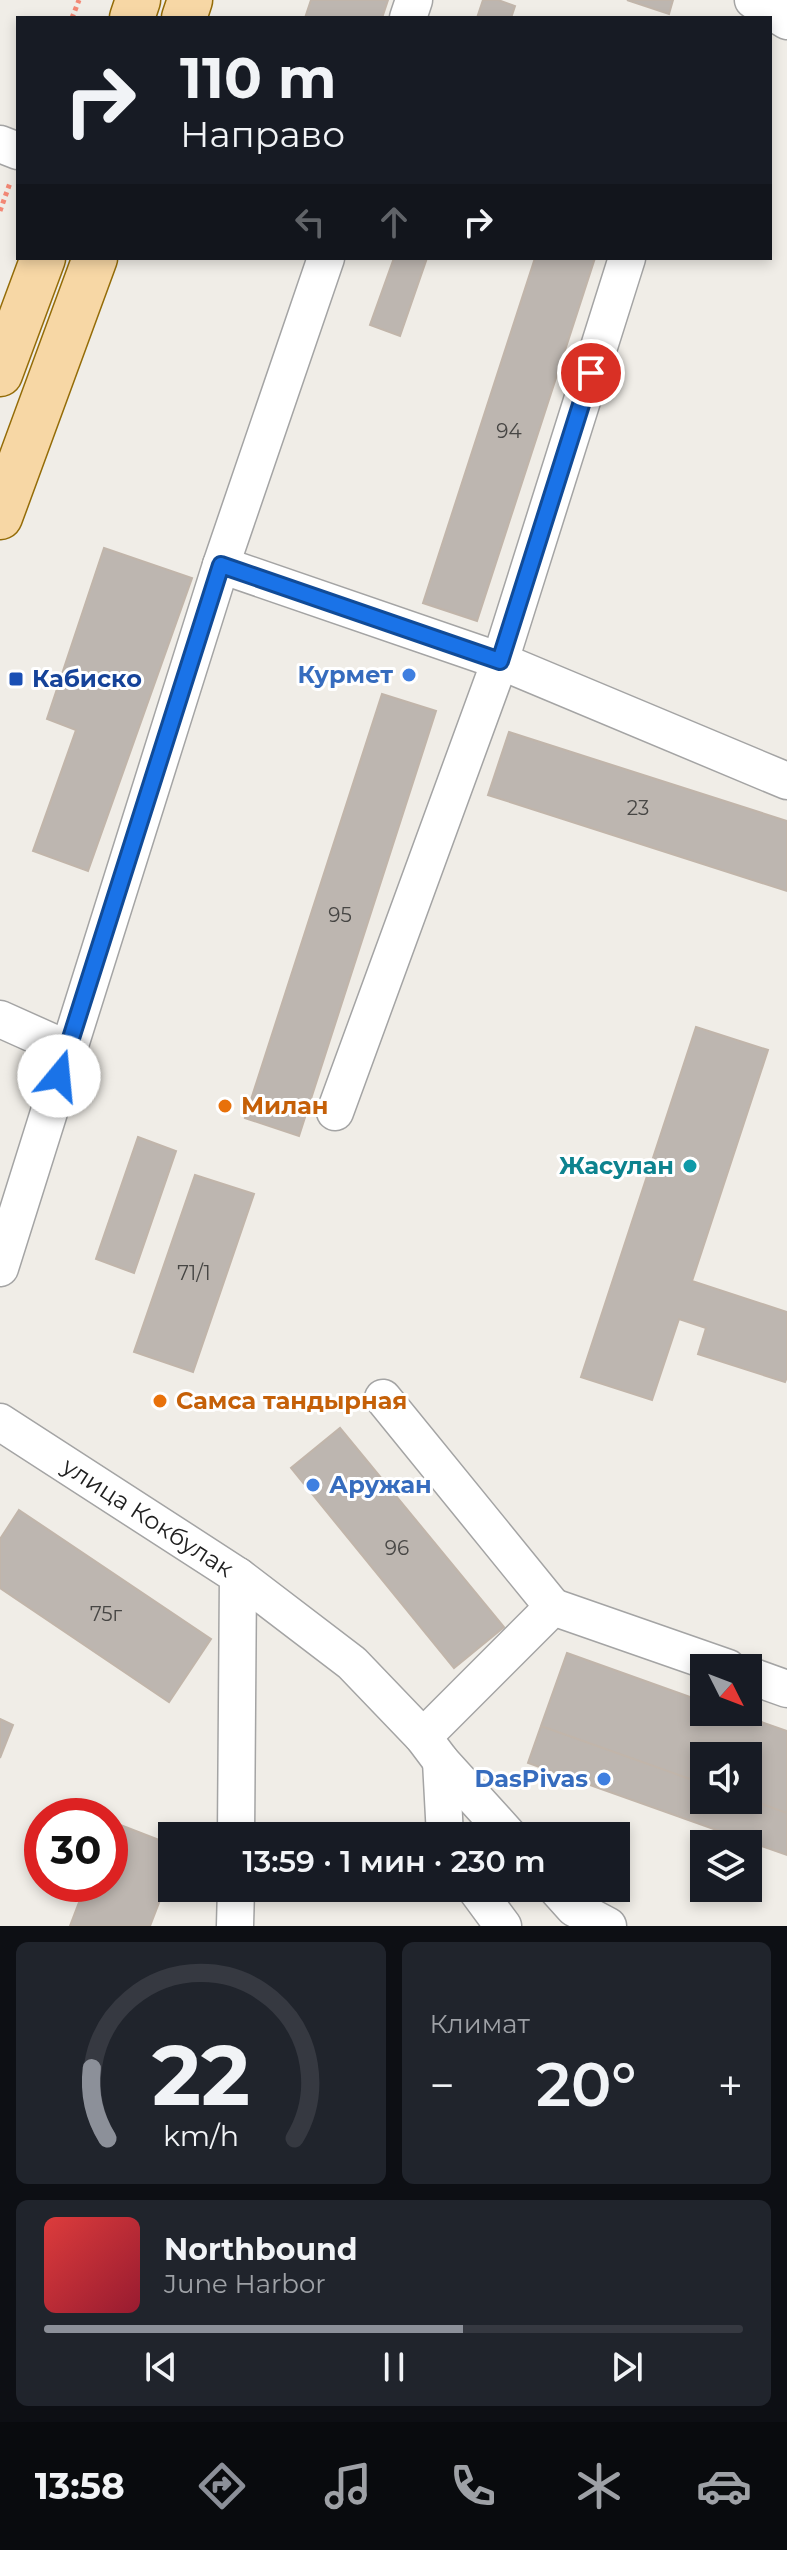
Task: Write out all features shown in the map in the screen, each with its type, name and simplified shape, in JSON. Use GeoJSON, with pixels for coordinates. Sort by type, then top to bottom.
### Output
{"type":"FeatureCollection","features":[{"type":"Feature","properties":{"kind":"main road"},"geometry":{"type":"LineString","coordinates":[[0,374],[42,260]]}},
{"type":"Feature","properties":{"kind":"main road"},"geometry":{"type":"LineString","coordinates":[[0,517],[94,260]]}},
{"type":"Feature","properties":{"kind":"street"},"geometry":{"type":"LineString","coordinates":[[753,0],[787,21]]}},
{"type":"Feature","properties":{"kind":"street"},"geometry":{"type":"LineString","coordinates":[[0,1268],[221,565],[325,260]]}},
{"type":"Feature","properties":{"kind":"street"},"geometry":{"type":"LineString","coordinates":[[335,1112],[500,661],[626,260]]}},
{"type":"Feature","properties":{"kind":"street"},"geometry":{"type":"LineString","coordinates":[[221,565],[500,661],[787,781]]}},
{"type":"Feature","properties":{"kind":"street"},"geometry":{"type":"LineString","coordinates":[[0,1019],[67,1049]]}},
{"type":"Feature","properties":{"kind":"street"},"geometry":{"type":"LineString","coordinates":[[383,1398],[553,1607],[690,1655]]}},
{"type":"Feature","properties":{"kind":"street","name":"улица Кокбулак"},"geometry":{"type":"LineString","coordinates":[[0,1422],[238,1576],[236,1822]]}},
{"type":"Feature","properties":{"kind":"street"},"geometry":{"type":"LineString","coordinates":[[238,1576],[352,1663],[497,1822]]}},
{"type":"Feature","properties":{"kind":"street"},"geometry":{"type":"LineString","coordinates":[[443,1822],[432,1749],[553,1607]]}},
{"type":"Feature","properties":{"kind":"street"},"geometry":{"type":"LineString","coordinates":[[762,1680],[787,1689]]}},
{"type":"Feature","properties":{"kind":"street"},"geometry":{"type":"LineString","coordinates":[[235,1926],[236,1902]]}},
{"type":"Feature","properties":{"kind":"street"},"geometry":{"type":"LineString","coordinates":[[485,1902],[503,1926]]}},
{"type":"Feature","properties":{"kind":"street"},"geometry":{"type":"LineString","coordinates":[[569,1902],[608,1926]]}},
{"type":"Feature","properties":{"kind":"building"},"geometry":{"type":"Polygon","coordinates":[[[311,0],[388,0],[383,16],[306,16],[311,0]]]}},
{"type":"Feature","properties":{"kind":"building"},"geometry":{"type":"Polygon","coordinates":[[[483,0],[498,0],[515,6],[512,16],[478,16],[483,0]]]}},
{"type":"Feature","properties":{"kind":"building"},"geometry":{"type":"Polygon","coordinates":[[[627,0],[673,0],[669,14],[627,0]]]}},
{"type":"Feature","properties":{"kind":"building"},"geometry":{"type":"Polygon","coordinates":[[[393,260],[426,260],[400,336],[370,325],[393,260]]]}},
{"type":"Feature","properties":{"kind":"building"},"geometry":{"type":"Polygon","coordinates":[[[534,260],[594,260],[477,621],[423,603],[534,260]]]}},
{"type":"Feature","properties":{"kind":"building"},"geometry":{"type":"Polygon","coordinates":[[[104,548],[192,578],[88,871],[33,851],[76,730],[47,719],[104,548]]]}},
{"type":"Feature","properties":{"kind":"building"},"geometry":{"type":"Polygon","coordinates":[[[382,694],[436,711],[299,1136],[245,1118],[382,694]]]}},
{"type":"Feature","properties":{"kind":"building"},"geometry":{"type":"Polygon","coordinates":[[[509,732],[787,821],[787,891],[488,795],[509,732]]]}},
{"type":"Feature","properties":{"kind":"building","name":"Жасулан"},"geometry":{"type":"Polygon","coordinates":[[[696,1027],[768,1050],[692,1281],[787,1312],[787,1377],[785,1382],[698,1354],[706,1328],[679,1319],[652,1400],[581,1377],[696,1027]]]}},
{"type":"Feature","properties":{"kind":"building"},"geometry":{"type":"Polygon","coordinates":[[[138,1137],[176,1151],[134,1273],[96,1259],[138,1137]]]}},
{"type":"Feature","properties":{"kind":"building"},"geometry":{"type":"Polygon","coordinates":[[[195,1175],[254,1194],[193,1372],[134,1352],[195,1175]]]}},
{"type":"Feature","properties":{"kind":"building"},"geometry":{"type":"Polygon","coordinates":[[[340,1428],[504,1627],[454,1668],[291,1468],[340,1428]]]}},
{"type":"Feature","properties":{"kind":"building"},"geometry":{"type":"Polygon","coordinates":[[[19,1510],[211,1639],[169,1702],[0,1588],[0,1539],[19,1510]]]}},
{"type":"Feature","properties":{"kind":"building"},"geometry":{"type":"Polygon","coordinates":[[[567,1653],[690,1697],[690,1726],[762,1726],[762,1722],[787,1731],[787,1813],[762,1804],[762,1742],[690,1742],[690,1779],[541,1726],[567,1653]]]}},
{"type":"Feature","properties":{"kind":"building"},"geometry":{"type":"Polygon","coordinates":[[[0,1719],[13,1725],[0,1758],[0,1719]]]}},
{"type":"Feature","properties":{"kind":"building"},"geometry":{"type":"Polygon","coordinates":[[[541,1726],[690,1779],[690,1814],[762,1814],[762,1804],[787,1813],[787,1855],[762,1846],[762,1830],[717,1830],[528,1763],[541,1726]]]}},
{"type":"Feature","properties":{"kind":"building"},"geometry":{"type":"Polygon","coordinates":[[[128,1828],[158,1840],[159,1902],[150,1926],[70,1926],[79,1902],[128,1902],[128,1828]]]}},
{"type":"Feature","properties":{"kind":"place","name":"Курмет"},"geometry":{"type":"Point","coordinates":[409,675]}},
{"type":"Feature","properties":{"kind":"place","name":"Кабиско"},"geometry":{"type":"Point","coordinates":[16,679]}},
{"type":"Feature","properties":{"kind":"place","name":"Милан"},"geometry":{"type":"Point","coordinates":[225,1106]}},
{"type":"Feature","properties":{"kind":"place","name":"Жасулан"},"geometry":{"type":"Point","coordinates":[690,1166]}},
{"type":"Feature","properties":{"kind":"place","name":"Самса тандырная"},"geometry":{"type":"Point","coordinates":[160,1401]}},
{"type":"Feature","properties":{"kind":"place","name":"Аружан"},"geometry":{"type":"Point","coordinates":[313,1485]}},
{"type":"Feature","properties":{"kind":"place","name":"DasPivas"},"geometry":{"type":"Point","coordinates":[604,1779]}},
{"type":"Feature","properties":{"kind":"route"},"geometry":{"type":"LineString","coordinates":[[59,1076],[221,565],[500,661],[591,373]]}}]}
